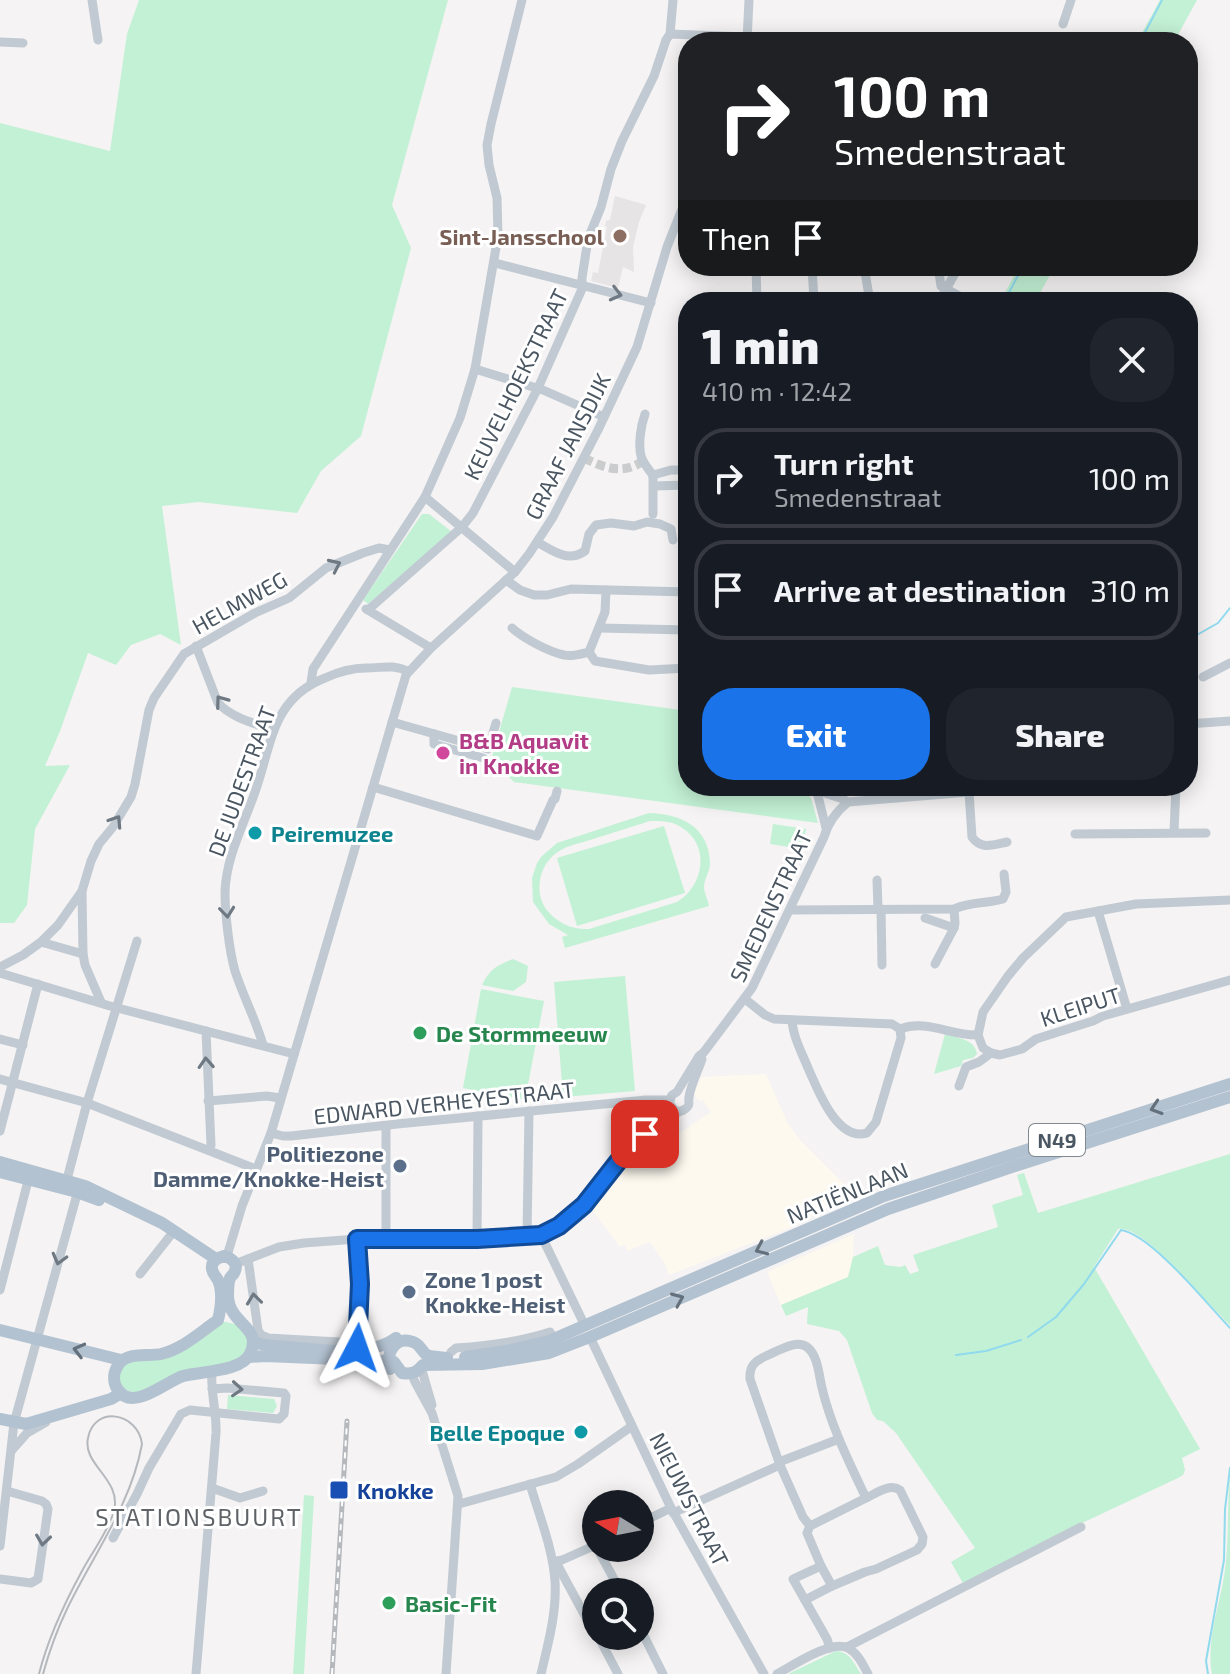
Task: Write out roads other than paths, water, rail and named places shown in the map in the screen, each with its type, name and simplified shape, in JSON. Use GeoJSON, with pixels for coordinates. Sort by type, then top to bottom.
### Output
{"type":"FeatureCollection","features":[{"type":"Feature","properties":{"kind":"main road","name":"NATIËNLAAN"},"geometry":{"type":"LineString","coordinates":[[253,1342],[338,1355],[348,1347],[357,1345],[394,1362],[398,1370],[406,1374],[421,1368],[488,1358],[549,1353],[588,1332],[884,1196],[1230,1084]]}},
{"type":"Feature","properties":{"kind":"main road","name":"NATIËNLAAN"},"geometry":{"type":"LineString","coordinates":[[451,1352],[488,1358],[588,1332],[888,1209],[1230,1097]]}},
{"type":"Feature","properties":{"kind":"main road"},"geometry":{"type":"LineString","coordinates":[[0,1162],[30,1175],[72,1186],[173,1234],[226,1266]]}},
{"type":"Feature","properties":{"kind":"main road"},"geometry":{"type":"LineString","coordinates":[[0,1172],[30,1175]]}},
{"type":"Feature","properties":{"kind":"main road"},"geometry":{"type":"LineString","coordinates":[[218,1320],[226,1266]]}},
{"type":"Feature","properties":{"kind":"main road"},"geometry":{"type":"LineString","coordinates":[[226,1266],[229,1305],[237,1320]]}},
{"type":"Feature","properties":{"kind":"main road"},"geometry":{"type":"LineString","coordinates":[[0,1419],[26,1424],[111,1399],[121,1393],[114,1380],[121,1360],[129,1356],[158,1355],[178,1348],[225,1318],[237,1320],[249,1330],[253,1342],[248,1357]]}},
{"type":"Feature","properties":{"kind":"main road"},"geometry":{"type":"LineString","coordinates":[[0,1330],[121,1360]]}},
{"type":"Feature","properties":{"kind":"main road","name":"N49"},"geometry":{"type":"LineString","coordinates":[[387,1358],[399,1336],[409,1335],[423,1341],[434,1351],[451,1352]]}},
{"type":"Feature","properties":{"kind":"main road","name":"NATIËNLAAN"},"geometry":{"type":"LineString","coordinates":[[387,1358],[400,1342],[409,1341],[418,1345],[421,1368]]}},
{"type":"Feature","properties":{"kind":"main road","name":"NATIËNLAAN"},"geometry":{"type":"LineString","coordinates":[[248,1357],[383,1353],[387,1358]]}},
{"type":"Feature","properties":{"kind":"main road","name":"N49"},"geometry":{"type":"LineString","coordinates":[[121,1393],[139,1398],[178,1378],[209,1378],[243,1363],[248,1357]]}},
{"type":"Feature","properties":{"kind":"street"},"geometry":{"type":"LineString","coordinates":[[92,0],[98,40]]}},
{"type":"Feature","properties":{"kind":"street"},"geometry":{"type":"LineString","coordinates":[[311,683],[313,669],[425,497],[460,418],[475,369],[495,263],[499,220],[487,145],[522,0]]}},
{"type":"Feature","properties":{"kind":"street","name":"KEUVELHOEKSTRAAT"},"geometry":{"type":"LineString","coordinates":[[368,610],[462,527],[473,513],[538,388],[582,289],[588,239],[622,141],[654,76],[670,34],[673,0]]}},
{"type":"Feature","properties":{"kind":"street"},"geometry":{"type":"LineString","coordinates":[[747,32],[749,0]]}},
{"type":"Feature","properties":{"kind":"street"},"geometry":{"type":"LineString","coordinates":[[1063,24],[1071,0]]}},
{"type":"Feature","properties":{"kind":"street"},"geometry":{"type":"LineString","coordinates":[[670,34],[678,35]]}},
{"type":"Feature","properties":{"kind":"street"},"geometry":{"type":"LineString","coordinates":[[0,42],[23,43]]}},
{"type":"Feature","properties":{"kind":"street","name":"GRAAF JANSDIJK"},"geometry":{"type":"LineString","coordinates":[[408,671],[515,572],[559,506],[637,347],[678,219]]}},
{"type":"Feature","properties":{"kind":"street"},"geometry":{"type":"LineString","coordinates":[[495,263],[651,303]]}},
{"type":"Feature","properties":{"kind":"street"},"geometry":{"type":"LineString","coordinates":[[940,276],[941,286],[952,292]]}},
{"type":"Feature","properties":{"kind":"street"},"geometry":{"type":"LineString","coordinates":[[944,292],[953,276]]}},
{"type":"Feature","properties":{"kind":"street"},"geometry":{"type":"LineString","coordinates":[[475,369],[538,388],[604,417]]}},
{"type":"Feature","properties":{"kind":"street"},"geometry":{"type":"LineString","coordinates":[[645,414],[641,455],[653,475],[650,518]]}},
{"type":"Feature","properties":{"kind":"street"},"geometry":{"type":"LineString","coordinates":[[653,475],[678,470]]}},
{"type":"Feature","properties":{"kind":"street"},"geometry":{"type":"LineString","coordinates":[[654,486],[678,485]]}},
{"type":"Feature","properties":{"kind":"street"},"geometry":{"type":"LineString","coordinates":[[425,497],[515,572]]}},
{"type":"Feature","properties":{"kind":"street"},"geometry":{"type":"LineString","coordinates":[[537,542],[562,556],[573,557],[585,551],[589,534],[596,525],[634,526],[650,518]]}},
{"type":"Feature","properties":{"kind":"street"},"geometry":{"type":"LineString","coordinates":[[650,518],[671,529],[673,540]]}},
{"type":"Feature","properties":{"kind":"street","name":"HELMWEG"},"geometry":{"type":"LineString","coordinates":[[0,970],[41,942],[58,925],[82,891],[99,844],[131,797],[154,698],[184,654],[255,613],[289,598],[326,568],[371,550],[390,550]]}},
{"type":"Feature","properties":{"kind":"street"},"geometry":{"type":"LineString","coordinates":[[506,580],[534,595],[571,589],[678,592]]}},
{"type":"Feature","properties":{"kind":"street"},"geometry":{"type":"LineString","coordinates":[[589,652],[605,612],[606,590]]}},
{"type":"Feature","properties":{"kind":"street"},"geometry":{"type":"LineString","coordinates":[[355,603],[431,648]]}},
{"type":"Feature","properties":{"kind":"street"},"geometry":{"type":"LineString","coordinates":[[512,628],[560,654],[571,656],[589,652]]}},
{"type":"Feature","properties":{"kind":"street"},"geometry":{"type":"LineString","coordinates":[[600,628],[678,630]]}},
{"type":"Feature","properties":{"kind":"street"},"geometry":{"type":"LineString","coordinates":[[196,646],[218,703],[233,715],[273,730]]}},
{"type":"Feature","properties":{"kind":"street"},"geometry":{"type":"LineString","coordinates":[[589,652],[595,661],[649,670],[678,669]]}},
{"type":"Feature","properties":{"kind":"street"},"geometry":{"type":"LineString","coordinates":[[1203,677],[1230,663]]}},
{"type":"Feature","properties":{"kind":"street","name":"DE JUDESTRAAT"},"geometry":{"type":"LineString","coordinates":[[263,1045],[232,957],[225,892],[231,856],[256,790],[273,730],[289,701],[311,683],[357,668],[397,666],[408,671]]}},
{"type":"Feature","properties":{"kind":"street"},"geometry":{"type":"LineString","coordinates":[[357,1239],[360,1284],[357,1345],[261,1335],[226,1266],[237,1220],[272,1128],[408,671]]}},
{"type":"Feature","properties":{"kind":"street"},"geometry":{"type":"LineString","coordinates":[[1198,723],[1230,721]]}},
{"type":"Feature","properties":{"kind":"street"},"geometry":{"type":"LineString","coordinates":[[392,722],[488,749],[496,723]]}},
{"type":"Feature","properties":{"kind":"street"},"geometry":{"type":"LineString","coordinates":[[434,734],[434,744],[483,758]]}},
{"type":"Feature","properties":{"kind":"street"},"geometry":{"type":"LineString","coordinates":[[373,787],[537,836],[557,791]]}},
{"type":"Feature","properties":{"kind":"street"},"geometry":{"type":"LineString","coordinates":[[816,796],[826,828]]}},
{"type":"Feature","properties":{"kind":"street"},"geometry":{"type":"LineString","coordinates":[[835,796],[848,802],[903,796]]}},
{"type":"Feature","properties":{"kind":"street"},"geometry":{"type":"LineString","coordinates":[[969,796],[972,837],[975,841],[982,846],[1007,842]]}},
{"type":"Feature","properties":{"kind":"street"},"geometry":{"type":"LineString","coordinates":[[1174,832],[1176,796]]}},
{"type":"Feature","properties":{"kind":"street","name":"SMEDENSTRAAT"},"geometry":{"type":"LineString","coordinates":[[226,1266],[291,1244],[386,1238],[527,1236],[541,1235],[559,1226],[584,1205],[639,1136],[645,1134],[674,1102],[699,1056],[745,999],[790,910],[826,828],[848,802]]}},
{"type":"Feature","properties":{"kind":"street"},"geometry":{"type":"LineString","coordinates":[[1075,834],[1206,833]]}},
{"type":"Feature","properties":{"kind":"street"},"geometry":{"type":"LineString","coordinates":[[790,910],[954,909],[962,904],[1003,899],[1006,892],[1004,874]]}},
{"type":"Feature","properties":{"kind":"street"},"geometry":{"type":"LineString","coordinates":[[877,880],[882,965]]}},
{"type":"Feature","properties":{"kind":"street"},"geometry":{"type":"LineString","coordinates":[[82,891],[83,954],[101,1002]]}},
{"type":"Feature","properties":{"kind":"street"},"geometry":{"type":"LineString","coordinates":[[991,1053],[983,1048],[978,1035],[983,1012],[1015,967],[1066,917],[1136,904],[1230,900]]}},
{"type":"Feature","properties":{"kind":"street"},"geometry":{"type":"LineString","coordinates":[[935,964],[954,928],[954,909]]}},
{"type":"Feature","properties":{"kind":"street"},"geometry":{"type":"LineString","coordinates":[[1098,911],[1127,1009]]}},
{"type":"Feature","properties":{"kind":"street"},"geometry":{"type":"LineString","coordinates":[[925,918],[954,928]]}},
{"type":"Feature","properties":{"kind":"street"},"geometry":{"type":"LineString","coordinates":[[12,1450],[14,1423],[37,1340],[72,1186],[87,1103],[137,941]]}},
{"type":"Feature","properties":{"kind":"street"},"geometry":{"type":"LineString","coordinates":[[41,942],[83,954]]}},
{"type":"Feature","properties":{"kind":"street"},"geometry":{"type":"LineString","coordinates":[[0,970],[116,1007],[294,1054]]}},
{"type":"Feature","properties":{"kind":"street","name":"KLEIPUT"},"geometry":{"type":"LineString","coordinates":[[959,1086],[966,1067],[991,1053],[1000,1055],[1022,1049],[1036,1039],[1230,980]]}},
{"type":"Feature","properties":{"kind":"street"},"geometry":{"type":"LineString","coordinates":[[0,1131],[38,984]]}},
{"type":"Feature","properties":{"kind":"street"},"geometry":{"type":"LineString","coordinates":[[745,999],[769,1018],[892,1024],[900,1029]]}},
{"type":"Feature","properties":{"kind":"street"},"geometry":{"type":"LineString","coordinates":[[792,1020],[794,1034],[825,1106],[848,1131],[857,1134],[867,1133],[876,1122],[901,1038],[900,1029]]}},
{"type":"Feature","properties":{"kind":"street"},"geometry":{"type":"LineString","coordinates":[[900,1029],[909,1025],[923,1026],[978,1035]]}},
{"type":"Feature","properties":{"kind":"street"},"geometry":{"type":"LineString","coordinates":[[206,1031],[209,1150]]}},
{"type":"Feature","properties":{"kind":"street"},"geometry":{"type":"LineString","coordinates":[[0,1039],[23,1045]]}},
{"type":"Feature","properties":{"kind":"street","name":"SMEDENSTRAAT"},"geometry":{"type":"LineString","coordinates":[[674,1102],[688,1106],[704,1052]]}},
{"type":"Feature","properties":{"kind":"street"},"geometry":{"type":"LineString","coordinates":[[0,1079],[87,1103],[256,1169]]}},
{"type":"Feature","properties":{"kind":"street"},"geometry":{"type":"LineString","coordinates":[[674,1102],[685,1094],[688,1098]]}},
{"type":"Feature","properties":{"kind":"street"},"geometry":{"type":"LineString","coordinates":[[208,1101],[267,1096],[280,1098]]}},
{"type":"Feature","properties":{"kind":"street","name":"EDWARD VERHEYESTRAAT"},"geometry":{"type":"LineString","coordinates":[[272,1128],[291,1136],[646,1100],[674,1102]]}},
{"type":"Feature","properties":{"kind":"street"},"geometry":{"type":"LineString","coordinates":[[527,1236],[529,1111]]}},
{"type":"Feature","properties":{"kind":"street"},"geometry":{"type":"LineString","coordinates":[[477,1239],[478,1116]]}},
{"type":"Feature","properties":{"kind":"street"},"geometry":{"type":"LineString","coordinates":[[386,1126],[386,1238]]}},
{"type":"Feature","properties":{"kind":"street"},"geometry":{"type":"LineString","coordinates":[[0,1290],[30,1175]]}},
{"type":"Feature","properties":{"kind":"street"},"geometry":{"type":"LineString","coordinates":[[140,1274],[173,1234]]}},
{"type":"Feature","properties":{"kind":"street","name":"NIEUWSTRAAT"},"geometry":{"type":"LineString","coordinates":[[541,1235],[672,1511],[764,1674]]}},
{"type":"Feature","properties":{"kind":"street"},"geometry":{"type":"LineString","coordinates":[[451,1352],[456,1348],[493,1345],[550,1332],[554,1339]]}},
{"type":"Feature","properties":{"kind":"street"},"geometry":{"type":"LineString","coordinates":[[810,1526],[779,1463],[751,1382],[750,1370],[759,1360],[795,1344],[808,1348],[814,1358],[839,1439],[866,1498]]}},
{"type":"Feature","properties":{"kind":"street"},"geometry":{"type":"LineString","coordinates":[[421,1368],[459,1504],[446,1674]]}},
{"type":"Feature","properties":{"kind":"street"},"geometry":{"type":"LineString","coordinates":[[113,1538],[149,1468],[177,1419],[185,1411],[279,1419],[284,1414],[286,1396],[281,1393],[227,1388],[209,1378]]}},
{"type":"Feature","properties":{"kind":"street"},"geometry":{"type":"LineString","coordinates":[[196,1674],[216,1413],[209,1378]]}},
{"type":"Feature","properties":{"kind":"street"},"geometry":{"type":"LineString","coordinates":[[0,1546],[7,1491],[5,1464],[27,1433],[57,1415]]}},
{"type":"Feature","properties":{"kind":"street"},"geometry":{"type":"LineString","coordinates":[[459,1504],[556,1477],[632,1426]]}},
{"type":"Feature","properties":{"kind":"street"},"geometry":{"type":"LineString","coordinates":[[654,1518],[839,1439]]}},
{"type":"Feature","properties":{"kind":"street"},"geometry":{"type":"LineString","coordinates":[[530,1484],[553,1562],[555,1602],[541,1674]]}},
{"type":"Feature","properties":{"kind":"street"},"geometry":{"type":"LineString","coordinates":[[212,1488],[240,1498],[263,1491]]}},
{"type":"Feature","properties":{"kind":"street"},"geometry":{"type":"LineString","coordinates":[[805,1600],[917,1550],[923,1537],[900,1490],[887,1488],[810,1526],[807,1533],[832,1586]]}},
{"type":"Feature","properties":{"kind":"street"},"geometry":{"type":"LineString","coordinates":[[0,1579],[31,1583],[38,1579],[48,1509],[42,1501],[7,1491]]}},
{"type":"Feature","properties":{"kind":"street"},"geometry":{"type":"LineString","coordinates":[[847,1647],[1081,1527]]}},
{"type":"Feature","properties":{"kind":"street"},"geometry":{"type":"LineString","coordinates":[[553,1562],[582,1552]]}},
{"type":"Feature","properties":{"kind":"street"},"geometry":{"type":"LineString","coordinates":[[553,1562],[582,1610]]}},
{"type":"Feature","properties":{"kind":"street"},"geometry":{"type":"LineString","coordinates":[[821,1566],[793,1579],[830,1648]]}},
{"type":"Feature","properties":{"kind":"street"},"geometry":{"type":"LineString","coordinates":[[777,1674],[830,1648],[841,1646],[856,1654],[868,1674]]}},
{"type":"Feature","properties":{"kind":"street"},"geometry":{"type":"LineString","coordinates":[[606,1650],[618,1674]]}},
{"type":"Feature","properties":{"kind":"street"},"geometry":{"type":"LineString","coordinates":[[651,1650],[663,1674]]}},
{"type":"Feature","properties":{"kind":"waterway"},"geometry":{"type":"LineString","coordinates":[[1145,32],[1162,0]]}},
{"type":"Feature","properties":{"kind":"waterway"},"geometry":{"type":"LineString","coordinates":[[1009,292],[1018,276]]}},
{"type":"Feature","properties":{"kind":"waterway"},"geometry":{"type":"LineString","coordinates":[[1198,634],[1218,623],[1230,608]]}},
{"type":"Feature","properties":{"kind":"waterway"},"geometry":{"type":"LineString","coordinates":[[1028,1337],[1056,1317],[1084,1284],[1121,1230],[1134,1235],[1163,1257],[1230,1328]]}},
{"type":"Feature","properties":{"kind":"waterway"},"geometry":{"type":"LineString","coordinates":[[956,1355],[986,1351],[1021,1340]]}},
{"type":"Feature","properties":{"kind":"waterway"},"geometry":{"type":"LineString","coordinates":[[1208,1674],[1206,1661],[1224,1560],[1230,1468]]}},
{"type":"Feature","properties":{"kind":"tunnel"},"geometry":{"type":"LineString","coordinates":[[584,458],[599,465],[621,469],[643,461]]}},
{"type":"Feature","properties":{"kind":"tram line"},"geometry":{"type":"LineString","coordinates":[[39,1674],[63,1609],[114,1511],[112,1490],[91,1456],[88,1438],[98,1421],[107,1417],[125,1419],[139,1433],[142,1444],[137,1466],[120,1509],[63,1617],[43,1674]]}},
{"type":"Feature","properties":{"kind":"railway"},"geometry":{"type":"LineString","coordinates":[[332,1674],[347,1421]]}},
{"type":"Feature","properties":{"kind":"place","name":"Sint-Jansschool"},"geometry":{"type":"Point","coordinates":[620,236]}},
{"type":"Feature","properties":{"kind":"place","name":"B&B Aquavit in Knokke"},"geometry":{"type":"Point","coordinates":[443,753]}},
{"type":"Feature","properties":{"kind":"place","name":"Peiremuzee"},"geometry":{"type":"Point","coordinates":[255,833]}},
{"type":"Feature","properties":{"kind":"place","name":"De Stormmeeuw"},"geometry":{"type":"Point","coordinates":[420,1033]}},
{"type":"Feature","properties":{"kind":"place","name":"Politiezone Damme/Knokke-Heist"},"geometry":{"type":"Point","coordinates":[400,1166]}},
{"type":"Feature","properties":{"kind":"place","name":"Zone 1 post Knokke-Heist"},"geometry":{"type":"Point","coordinates":[409,1292]}},
{"type":"Feature","properties":{"kind":"place","name":"Belle Epoque"},"geometry":{"type":"Point","coordinates":[581,1432]}},
{"type":"Feature","properties":{"kind":"place","name":"Knokke"},"geometry":{"type":"Point","coordinates":[339,1490]}},
{"type":"Feature","properties":{"kind":"place","name":"Basic-Fit"},"geometry":{"type":"Point","coordinates":[389,1603]}},
{"type":"Feature","properties":{"kind":"district","name":"STATIONSBUURT"},"geometry":{"type":"Point","coordinates":[199,1516]}}]}
